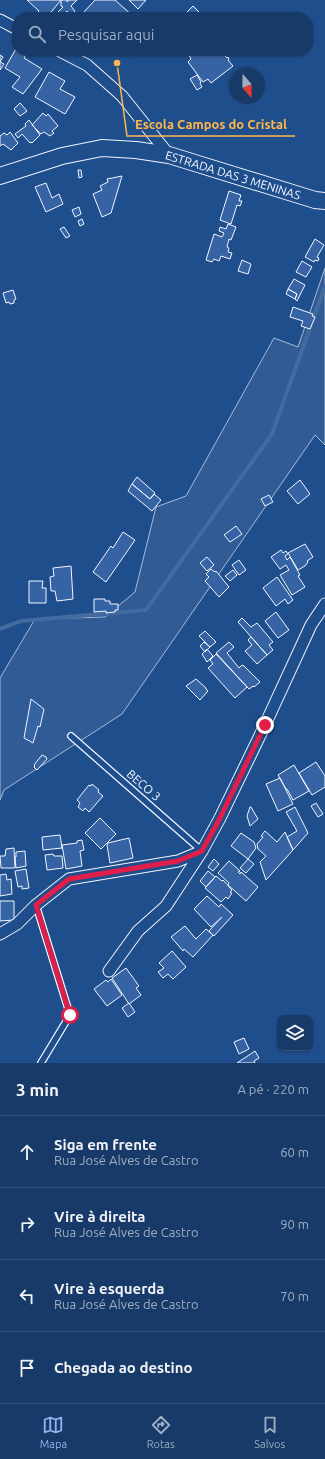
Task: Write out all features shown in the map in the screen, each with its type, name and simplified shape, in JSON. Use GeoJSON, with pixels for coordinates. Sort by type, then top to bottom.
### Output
{"type":"FeatureCollection","features":[{"type":"Feature","properties":{"kind":"main road","name":"ESTRADA DAS 3 MENINAS"},"geometry":{"type":"LineString","coordinates":[[0,176],[62,156],[102,148],[136,150],[169,155],[320,201]]}},
{"type":"Feature","properties":{"kind":"street"},"geometry":{"type":"LineString","coordinates":[[0,20],[12,26]]}},
{"type":"Feature","properties":{"kind":"street"},"geometry":{"type":"LineString","coordinates":[[70,56],[87,65],[122,96],[169,155]]}},
{"type":"Feature","properties":{"kind":"street"},"geometry":{"type":"LineString","coordinates":[[109,971],[138,931],[166,906],[202,851],[220,818],[262,732],[311,625],[325,604]]}},
{"type":"Feature","properties":{"kind":"street"},"geometry":{"type":"LineString","coordinates":[[0,934],[17,924],[36,905],[69,879],[178,861],[202,851]]}},
{"type":"Feature","properties":{"kind":"lane","name":"BECO 3"},"geometry":{"type":"LineString","coordinates":[[71,736],[202,851]]}},
{"type":"Feature","properties":{"kind":"lane"},"geometry":{"type":"LineString","coordinates":[[36,905],[70,1015],[41,1063]]}},
{"type":"Feature","properties":{"kind":"shaded area"},"geometry":{"type":"Polygon","coordinates":[[[325,268],[325,445],[315,435],[122,714],[4,790],[0,800],[0,678],[35,619],[105,617],[135,592],[156,507],[186,496],[274,338],[298,347],[325,268]]]}},
{"type":"Feature","properties":{"kind":"building"},"geometry":{"type":"Polygon","coordinates":[[[27,0],[61,0],[51,12],[38,12],[39,11],[27,0]]]}},
{"type":"Feature","properties":{"kind":"building"},"geometry":{"type":"Polygon","coordinates":[[[61,0],[67,0],[67,2],[69,0],[77,0],[71,6],[75,12],[58,12],[63,7],[61,6],[61,0]]]}},
{"type":"Feature","properties":{"kind":"building"},"geometry":{"type":"Polygon","coordinates":[[[95,0],[115,0],[128,12],[84,12],[95,0]]]}},
{"type":"Feature","properties":{"kind":"building"},"geometry":{"type":"Polygon","coordinates":[[[129,0],[146,0],[138,9],[129,0]]]}},
{"type":"Feature","properties":{"kind":"building"},"geometry":{"type":"Polygon","coordinates":[[[193,6],[199,12],[187,12],[193,6]]]}},
{"type":"Feature","properties":{"kind":"building"},"geometry":{"type":"Polygon","coordinates":[[[0,55],[3,57],[0,62],[0,55]]]}},
{"type":"Feature","properties":{"kind":"building"},"geometry":{"type":"Polygon","coordinates":[[[12,56],[25,56],[24,58],[42,69],[23,94],[12,87],[20,77],[5,68],[12,56]]]}},
{"type":"Feature","properties":{"kind":"building"},"geometry":{"type":"Polygon","coordinates":[[[190,56],[225,56],[227,58],[228,57],[228,60],[233,66],[211,83],[208,79],[203,82],[188,62],[191,59],[190,56]]]}},
{"type":"Feature","properties":{"kind":"building"},"geometry":{"type":"Polygon","coordinates":[[[0,62],[4,64],[0,70],[0,62]]]}},
{"type":"Feature","properties":{"kind":"building"},"geometry":{"type":"Polygon","coordinates":[[[49,72],[65,81],[60,89],[75,97],[65,114],[35,97],[49,72]]]}},
{"type":"Feature","properties":{"kind":"building"},"geometry":{"type":"Polygon","coordinates":[[[197,75],[202,87],[197,90],[190,79],[197,75]]]}},
{"type":"Feature","properties":{"kind":"building"},"geometry":{"type":"Polygon","coordinates":[[[20,103],[27,111],[20,116],[14,109],[20,103]]]}},
{"type":"Feature","properties":{"kind":"building"},"geometry":{"type":"Polygon","coordinates":[[[43,113],[46,116],[48,114],[58,126],[52,131],[54,133],[50,136],[44,132],[41,134],[32,125],[43,113]]]}},
{"type":"Feature","properties":{"kind":"building"},"geometry":{"type":"Polygon","coordinates":[[[29,120],[40,135],[32,143],[30,143],[22,134],[18,138],[15,134],[26,126],[25,124],[29,120]]]}},
{"type":"Feature","properties":{"kind":"building"},"geometry":{"type":"Polygon","coordinates":[[[10,132],[18,143],[11,150],[3,144],[0,146],[0,136],[4,133],[7,135],[10,132]]]}},
{"type":"Feature","properties":{"kind":"building"},"geometry":{"type":"Polygon","coordinates":[[[78,170],[81,170],[82,177],[79,178],[78,170]]]}},
{"type":"Feature","properties":{"kind":"building"},"geometry":{"type":"Polygon","coordinates":[[[122,176],[111,213],[102,217],[93,194],[102,190],[100,186],[108,182],[107,179],[122,176]]]}},
{"type":"Feature","properties":{"kind":"building"},"geometry":{"type":"Polygon","coordinates":[[[46,183],[52,198],[59,194],[63,204],[46,212],[35,187],[46,183]]]}},
{"type":"Feature","properties":{"kind":"building"},"geometry":{"type":"Polygon","coordinates":[[[229,191],[241,195],[239,201],[242,201],[240,206],[237,205],[231,224],[220,220],[229,191]]]}},
{"type":"Feature","properties":{"kind":"building"},"geometry":{"type":"Polygon","coordinates":[[[79,207],[81,214],[75,217],[72,210],[79,207]]]}},
{"type":"Feature","properties":{"kind":"building"},"geometry":{"type":"Polygon","coordinates":[[[82,219],[84,224],[80,226],[78,221],[82,219]]]}},
{"type":"Feature","properties":{"kind":"building"},"geometry":{"type":"Polygon","coordinates":[[[228,224],[236,227],[231,240],[229,239],[227,247],[229,248],[228,252],[232,253],[230,259],[221,256],[219,261],[214,259],[212,262],[206,260],[214,234],[222,237],[224,233],[219,231],[220,227],[226,229],[228,224]]]}},
{"type":"Feature","properties":{"kind":"building"},"geometry":{"type":"Polygon","coordinates":[[[64,227],[70,236],[66,238],[60,229],[64,227]]]}},
{"type":"Feature","properties":{"kind":"building"},"geometry":{"type":"Polygon","coordinates":[[[315,239],[324,245],[317,257],[319,258],[318,261],[315,260],[314,262],[305,257],[315,239]]]}},
{"type":"Feature","properties":{"kind":"building"},"geometry":{"type":"Polygon","coordinates":[[[242,260],[251,264],[248,274],[238,271],[242,260]]]}},
{"type":"Feature","properties":{"kind":"building"},"geometry":{"type":"Polygon","coordinates":[[[302,261],[312,267],[306,277],[296,272],[302,261]]]}},
{"type":"Feature","properties":{"kind":"building"},"geometry":{"type":"Polygon","coordinates":[[[294,279],[305,285],[297,301],[295,299],[297,294],[288,289],[294,279]]]}},
{"type":"Feature","properties":{"kind":"building"},"geometry":{"type":"Polygon","coordinates":[[[288,289],[297,294],[295,299],[286,294],[288,289]]]}},
{"type":"Feature","properties":{"kind":"building"},"geometry":{"type":"Polygon","coordinates":[[[13,290],[16,299],[14,300],[14,303],[6,303],[3,293],[13,290]]]}},
{"type":"Feature","properties":{"kind":"building"},"geometry":{"type":"Polygon","coordinates":[[[293,307],[313,314],[312,316],[315,317],[310,329],[301,326],[303,321],[290,317],[293,307]]]}},
{"type":"Feature","properties":{"kind":"building"},"geometry":{"type":"Polygon","coordinates":[[[137,477],[155,493],[150,499],[132,484],[137,477]]]}},
{"type":"Feature","properties":{"kind":"building"},"geometry":{"type":"Polygon","coordinates":[[[300,480],[310,494],[298,504],[287,491],[300,480]]]}},
{"type":"Feature","properties":{"kind":"building"},"geometry":{"type":"Polygon","coordinates":[[[132,484],[150,499],[154,494],[161,500],[152,511],[128,491],[132,484]]]}},
{"type":"Feature","properties":{"kind":"building"},"geometry":{"type":"Polygon","coordinates":[[[269,495],[273,502],[265,506],[261,499],[269,495]]]}},
{"type":"Feature","properties":{"kind":"building"},"geometry":{"type":"Polygon","coordinates":[[[236,526],[242,534],[230,542],[224,535],[236,526]]]}},
{"type":"Feature","properties":{"kind":"building"},"geometry":{"type":"Polygon","coordinates":[[[123,532],[135,540],[106,582],[93,572],[111,546],[113,548],[123,532]]]}},
{"type":"Feature","properties":{"kind":"building"},"geometry":{"type":"Polygon","coordinates":[[[305,544],[313,557],[307,561],[308,562],[305,566],[298,570],[288,553],[305,544]]]}},
{"type":"Feature","properties":{"kind":"building"},"geometry":{"type":"Polygon","coordinates":[[[281,550],[283,553],[286,551],[288,554],[285,556],[287,560],[290,557],[300,575],[298,576],[305,587],[292,595],[280,575],[289,570],[286,565],[280,569],[271,557],[281,550]]]}},
{"type":"Feature","properties":{"kind":"building"},"geometry":{"type":"Polygon","coordinates":[[[207,557],[214,565],[207,571],[200,563],[207,557]]]}},
{"type":"Feature","properties":{"kind":"building"},"geometry":{"type":"Polygon","coordinates":[[[239,560],[246,570],[239,575],[232,565],[239,560]]]}},
{"type":"Feature","properties":{"kind":"building"},"geometry":{"type":"Polygon","coordinates":[[[71,566],[73,599],[57,601],[55,591],[51,591],[50,577],[54,576],[53,568],[71,566]]]}},
{"type":"Feature","properties":{"kind":"building"},"geometry":{"type":"Polygon","coordinates":[[[211,569],[215,572],[216,571],[229,587],[219,597],[205,581],[209,577],[206,574],[211,569]]]}},
{"type":"Feature","properties":{"kind":"building"},"geometry":{"type":"Polygon","coordinates":[[[233,570],[237,575],[230,581],[225,576],[233,570]]]}},
{"type":"Feature","properties":{"kind":"building"},"geometry":{"type":"Polygon","coordinates":[[[277,577],[293,600],[288,604],[285,599],[276,606],[263,588],[277,577]]]}},
{"type":"Feature","properties":{"kind":"building"},"geometry":{"type":"Polygon","coordinates":[[[29,581],[43,581],[42,588],[46,588],[46,603],[29,603],[29,581]]]}},
{"type":"Feature","properties":{"kind":"building"},"geometry":{"type":"Polygon","coordinates":[[[94,599],[105,599],[105,601],[110,601],[110,604],[118,604],[118,610],[115,610],[115,612],[106,613],[106,611],[94,612],[94,599]]]}},
{"type":"Feature","properties":{"kind":"building"},"geometry":{"type":"Polygon","coordinates":[[[276,612],[289,630],[278,638],[265,621],[276,612]]]}},
{"type":"Feature","properties":{"kind":"building"},"geometry":{"type":"Polygon","coordinates":[[[242,618],[251,627],[257,623],[273,642],[269,645],[273,650],[267,655],[238,622],[242,618]]]}},
{"type":"Feature","properties":{"kind":"building"},"geometry":{"type":"Polygon","coordinates":[[[205,631],[216,642],[210,647],[199,636],[205,631]]]}},
{"type":"Feature","properties":{"kind":"building"},"geometry":{"type":"Polygon","coordinates":[[[251,637],[267,655],[257,664],[245,651],[252,645],[248,640],[251,637]]]}},
{"type":"Feature","properties":{"kind":"building"},"geometry":{"type":"Polygon","coordinates":[[[204,642],[210,647],[205,652],[200,646],[204,642]]]}},
{"type":"Feature","properties":{"kind":"building"},"geometry":{"type":"Polygon","coordinates":[[[229,642],[234,647],[227,653],[239,668],[242,665],[244,666],[260,682],[254,687],[253,686],[249,689],[216,653],[229,642]]]}},
{"type":"Feature","properties":{"kind":"building"},"geometry":{"type":"Polygon","coordinates":[[[207,649],[213,656],[207,662],[202,654],[207,649]]]}},
{"type":"Feature","properties":{"kind":"building"},"geometry":{"type":"Polygon","coordinates":[[[216,654],[247,687],[235,698],[208,668],[213,664],[210,660],[216,654]]]}},
{"type":"Feature","properties":{"kind":"building"},"geometry":{"type":"Polygon","coordinates":[[[196,679],[208,691],[200,700],[186,686],[196,679]]]}},
{"type":"Feature","properties":{"kind":"building"},"geometry":{"type":"Polygon","coordinates":[[[31,699],[44,709],[40,727],[38,726],[33,743],[24,738],[31,699]]]}},
{"type":"Feature","properties":{"kind":"building"},"geometry":{"type":"Polygon","coordinates":[[[42,755],[47,759],[37,770],[34,765],[42,755]]]}},
{"type":"Feature","properties":{"kind":"building"},"geometry":{"type":"Polygon","coordinates":[[[316,762],[325,776],[325,787],[312,795],[299,773],[316,762]]]}},
{"type":"Feature","properties":{"kind":"building"},"geometry":{"type":"Polygon","coordinates":[[[294,765],[309,791],[293,800],[278,775],[294,765]]]}},
{"type":"Feature","properties":{"kind":"building"},"geometry":{"type":"Polygon","coordinates":[[[280,778],[293,804],[278,811],[266,784],[280,778]]]}},
{"type":"Feature","properties":{"kind":"building"},"geometry":{"type":"Polygon","coordinates":[[[92,784],[103,796],[89,812],[85,808],[83,811],[78,807],[80,803],[77,800],[89,785],[91,786],[92,784]]]}},
{"type":"Feature","properties":{"kind":"building"},"geometry":{"type":"Polygon","coordinates":[[[316,803],[323,814],[318,817],[311,806],[316,803]]]}},
{"type":"Feature","properties":{"kind":"building"},"geometry":{"type":"Polygon","coordinates":[[[250,807],[258,819],[250,826],[247,816],[250,807]]]}},
{"type":"Feature","properties":{"kind":"building"},"geometry":{"type":"Polygon","coordinates":[[[295,807],[308,833],[293,850],[287,837],[297,831],[286,812],[295,807]]]}},
{"type":"Feature","properties":{"kind":"building"},"geometry":{"type":"Polygon","coordinates":[[[100,818],[116,834],[101,849],[85,833],[100,818]]]}},
{"type":"Feature","properties":{"kind":"building"},"geometry":{"type":"Polygon","coordinates":[[[265,831],[277,842],[285,832],[293,850],[266,880],[260,862],[266,856],[258,849],[257,844],[263,837],[261,836],[265,831]]]}},
{"type":"Feature","properties":{"kind":"building"},"geometry":{"type":"Polygon","coordinates":[[[241,833],[254,842],[256,848],[248,859],[231,846],[241,833]]]}},
{"type":"Feature","properties":{"kind":"building"},"geometry":{"type":"Polygon","coordinates":[[[60,835],[62,848],[43,850],[42,837],[60,835]]]}},
{"type":"Feature","properties":{"kind":"building"},"geometry":{"type":"Polygon","coordinates":[[[129,838],[133,858],[110,863],[108,843],[129,838]]]}},
{"type":"Feature","properties":{"kind":"building"},"geometry":{"type":"Polygon","coordinates":[[[82,840],[84,850],[80,851],[82,866],[66,869],[62,845],[77,843],[77,841],[82,840]]]}},
{"type":"Feature","properties":{"kind":"building"},"geometry":{"type":"Polygon","coordinates":[[[14,848],[15,868],[1,868],[0,856],[5,856],[6,849],[14,848]]]}},
{"type":"Feature","properties":{"kind":"building"},"geometry":{"type":"Polygon","coordinates":[[[25,851],[26,866],[16,868],[16,852],[25,851]]]}},
{"type":"Feature","properties":{"kind":"building"},"geometry":{"type":"Polygon","coordinates":[[[53,854],[54,856],[62,856],[63,868],[47,870],[45,855],[53,854]]]}},
{"type":"Feature","properties":{"kind":"building"},"geometry":{"type":"Polygon","coordinates":[[[214,859],[219,864],[213,871],[208,867],[214,859]]]}},
{"type":"Feature","properties":{"kind":"building"},"geometry":{"type":"Polygon","coordinates":[[[248,859],[254,864],[246,873],[240,868],[248,859]]]}},
{"type":"Feature","properties":{"kind":"building"},"geometry":{"type":"Polygon","coordinates":[[[229,861],[240,871],[238,872],[240,874],[241,872],[258,887],[246,901],[228,885],[229,883],[218,873],[229,861]]]}},
{"type":"Feature","properties":{"kind":"building"},"geometry":{"type":"Polygon","coordinates":[[[26,869],[29,888],[22,889],[22,886],[18,887],[15,871],[26,869]]]}},
{"type":"Feature","properties":{"kind":"building"},"geometry":{"type":"Polygon","coordinates":[[[208,871],[215,877],[206,887],[200,881],[208,871]]]}},
{"type":"Feature","properties":{"kind":"building"},"geometry":{"type":"Polygon","coordinates":[[[6,874],[7,880],[11,879],[12,894],[0,896],[0,875],[6,874]]]}},
{"type":"Feature","properties":{"kind":"building"},"geometry":{"type":"Polygon","coordinates":[[[216,876],[222,881],[223,880],[232,890],[230,892],[232,893],[228,899],[226,897],[221,902],[205,888],[216,876]]]}},
{"type":"Feature","properties":{"kind":"building"},"geometry":{"type":"Polygon","coordinates":[[[207,896],[219,907],[221,904],[233,915],[214,936],[209,931],[222,917],[211,927],[194,909],[207,896]]]}},
{"type":"Feature","properties":{"kind":"building"},"geometry":{"type":"Polygon","coordinates":[[[0,901],[14,901],[14,920],[0,921],[0,901]]]}},
{"type":"Feature","properties":{"kind":"building"},"geometry":{"type":"Polygon","coordinates":[[[185,926],[196,939],[206,929],[213,935],[193,957],[184,949],[183,951],[171,937],[185,926]]]}},
{"type":"Feature","properties":{"kind":"building"},"geometry":{"type":"Polygon","coordinates":[[[172,951],[186,967],[173,979],[168,974],[163,978],[158,972],[164,968],[159,963],[172,951]]]}},
{"type":"Feature","properties":{"kind":"building"},"geometry":{"type":"Polygon","coordinates":[[[126,968],[139,986],[136,988],[141,995],[129,1004],[112,978],[126,968]]]}},
{"type":"Feature","properties":{"kind":"building"},"geometry":{"type":"Polygon","coordinates":[[[111,979],[122,995],[107,1006],[94,989],[106,980],[108,982],[111,979]]]}},
{"type":"Feature","properties":{"kind":"building"},"geometry":{"type":"Polygon","coordinates":[[[129,1003],[135,1012],[128,1017],[122,1008],[129,1003]]]}},
{"type":"Feature","properties":{"kind":"building"},"geometry":{"type":"Polygon","coordinates":[[[244,1038],[249,1049],[239,1054],[234,1042],[244,1038]]]}},
{"type":"Feature","properties":{"kind":"building"},"geometry":{"type":"Polygon","coordinates":[[[255,1051],[259,1058],[254,1061],[255,1063],[237,1063],[255,1051]]]}},
{"type":"Feature","properties":{"kind":"waterway"},"geometry":{"type":"LineString","coordinates":[[0,629],[21,621],[146,610],[272,434],[325,286]]}},
{"type":"Feature","properties":{"kind":"place","name":"Escola Campos do Cristal"},"geometry":{"type":"Point","coordinates":[117,63]}},
{"type":"Feature","properties":{"kind":"route"},"geometry":{"type":"LineString","coordinates":[[70,1015],[36,905],[69,879],[178,861],[202,851],[220,818],[265,725]]}}]}
